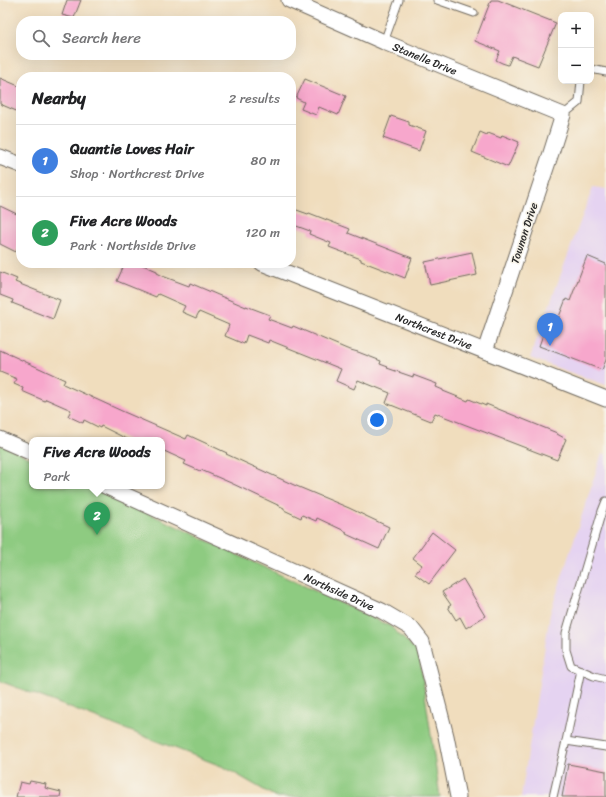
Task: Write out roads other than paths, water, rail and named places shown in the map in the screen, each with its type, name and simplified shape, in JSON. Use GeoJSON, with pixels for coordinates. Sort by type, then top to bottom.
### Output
{"type":"FeatureCollection","features":[{"type":"Feature","properties":{"kind":"street","name":"Stanelle Drive"},"geometry":{"type":"LineString","coordinates":[[289,0],[384,42],[563,115]]}},
{"type":"Feature","properties":{"kind":"street","name":"Townon Drive"},"geometry":{"type":"LineString","coordinates":[[485,351],[563,115]]}},
{"type":"Feature","properties":{"kind":"street"},"geometry":{"type":"LineString","coordinates":[[0,157],[16,163]]}},
{"type":"Feature","properties":{"kind":"street","name":"Northcrest Drive"},"geometry":{"type":"LineString","coordinates":[[275,268],[606,399]]}},
{"type":"Feature","properties":{"kind":"street"},"geometry":{"type":"LineString","coordinates":[[0,439],[29,452]]}},
{"type":"Feature","properties":{"kind":"street","name":"Northside Drive"},"geometry":{"type":"LineString","coordinates":[[112,489],[382,611],[411,628],[422,642],[446,736],[458,797]]}},
{"type":"Feature","properties":{"kind":"lane"},"geometry":{"type":"LineString","coordinates":[[384,42],[399,0]]}},
{"type":"Feature","properties":{"kind":"lane"},"geometry":{"type":"LineString","coordinates":[[437,0],[474,14]]}},
{"type":"Feature","properties":{"kind":"lane"},"geometry":{"type":"LineString","coordinates":[[594,70],[606,72]]}},
{"type":"Feature","properties":{"kind":"lane"},"geometry":{"type":"LineString","coordinates":[[563,115],[579,102],[581,84]]}},
{"type":"Feature","properties":{"kind":"lane"},"geometry":{"type":"LineString","coordinates":[[605,504],[566,633],[566,650],[571,666],[594,676],[606,679]]}},
{"type":"Feature","properties":{"kind":"lane"},"geometry":{"type":"LineString","coordinates":[[553,797],[581,670]]}},
{"type":"Feature","properties":{"kind":"lane"},"geometry":{"type":"LineString","coordinates":[[566,741],[606,747]]}},
{"type":"Feature","properties":{"kind":"place","name":"Quantie Loves Hair"},"geometry":{"type":"Point","coordinates":[550,346]}},
{"type":"Feature","properties":{"kind":"place","name":"Five Acre Woods"},"geometry":{"type":"Point","coordinates":[97,535]}}]}
